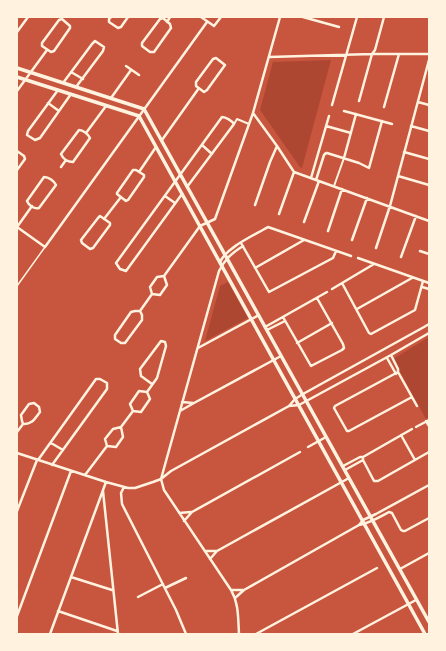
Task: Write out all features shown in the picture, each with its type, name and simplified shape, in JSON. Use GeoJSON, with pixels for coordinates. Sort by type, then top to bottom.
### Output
{"type":"FeatureCollection","features":[{"type":"Feature","properties":{"kind":"street"},"geometry":{"type":"LineString","coordinates":[[17,32],[28,17]]}},
{"type":"Feature","properties":{"kind":"street"},"geometry":{"type":"LineString","coordinates":[[111,17],[109,22],[118,28],[121,28],[128,17]]}},
{"type":"Feature","properties":{"kind":"street"},"geometry":{"type":"LineString","coordinates":[[167,22],[170,17]]}},
{"type":"Feature","properties":{"kind":"street"},"geometry":{"type":"LineString","coordinates":[[201,17],[214,26],[221,17]]}},
{"type":"Feature","properties":{"kind":"street"},"geometry":{"type":"LineString","coordinates":[[152,294],[150,287],[157,277],[164,276],[200,226],[215,219],[253,113],[280,17]]}},
{"type":"Feature","properties":{"kind":"street"},"geometry":{"type":"LineString","coordinates":[[303,17],[339,27]]}},
{"type":"Feature","properties":{"kind":"street"},"geometry":{"type":"LineString","coordinates":[[332,105],[358,17]]}},
{"type":"Feature","properties":{"kind":"street"},"geometry":{"type":"LineString","coordinates":[[359,100],[384,17]]}},
{"type":"Feature","properties":{"kind":"street"},"geometry":{"type":"LineString","coordinates":[[163,18],[167,22],[170,24],[171,28],[154,52],[150,52],[142,46],[142,43],[160,19],[163,18]]}},
{"type":"Feature","properties":{"kind":"street"},"geometry":{"type":"LineString","coordinates":[[62,19],[70,26],[70,28],[54,51],[51,52],[47,50],[42,46],[42,43],[59,20],[62,19]]}},
{"type":"Feature","properties":{"kind":"street"},"geometry":{"type":"LineString","coordinates":[[32,206],[17,227],[45,247],[207,22]]}},
{"type":"Feature","properties":{"kind":"street"},"geometry":{"type":"LineString","coordinates":[[63,83],[95,41],[104,47],[103,51],[76,87]]}},
{"type":"Feature","properties":{"kind":"street"},"geometry":{"type":"LineString","coordinates":[[17,91],[47,50]]}},
{"type":"Feature","properties":{"kind":"street"},"geometry":{"type":"LineString","coordinates":[[384,107],[399,54]]}},
{"type":"Feature","properties":{"kind":"street"},"geometry":{"type":"LineString","coordinates":[[269,57],[429,54]]}},
{"type":"Feature","properties":{"kind":"street"},"geometry":{"type":"LineString","coordinates":[[216,58],[225,65],[207,90],[204,92],[199,88],[196,86],[196,82],[213,59],[216,58]]}},
{"type":"Feature","properties":{"kind":"street"},"geometry":{"type":"LineString","coordinates":[[376,248],[390,206],[429,60]]}},
{"type":"Feature","properties":{"kind":"street"},"geometry":{"type":"LineString","coordinates":[[126,66],[139,75]]}},
{"type":"Feature","properties":{"kind":"street"},"geometry":{"type":"LineString","coordinates":[[17,68],[144,109],[429,622]]}},
{"type":"Feature","properties":{"kind":"street"},"geometry":{"type":"LineString","coordinates":[[111,98],[131,70]]}},
{"type":"Feature","properties":{"kind":"street"},"geometry":{"type":"LineString","coordinates":[[71,72],[83,78]]}},
{"type":"Feature","properties":{"kind":"street"},"geometry":{"type":"LineString","coordinates":[[17,77],[139,116],[425,634]]}},
{"type":"Feature","properties":{"kind":"street"},"geometry":{"type":"LineString","coordinates":[[424,77],[429,78]]}},
{"type":"Feature","properties":{"kind":"street"},"geometry":{"type":"LineString","coordinates":[[162,140],[199,88]]}},
{"type":"Feature","properties":{"kind":"street"},"geometry":{"type":"LineString","coordinates":[[58,90],[28,131],[27,135],[35,140],[40,138],[71,94]]}},
{"type":"Feature","properties":{"kind":"street"},"geometry":{"type":"LineString","coordinates":[[418,102],[429,105]]}},
{"type":"Feature","properties":{"kind":"street"},"geometry":{"type":"LineString","coordinates":[[48,103],[59,111]]}},
{"type":"Feature","properties":{"kind":"street"},"geometry":{"type":"LineString","coordinates":[[86,133],[106,105]]}},
{"type":"Feature","properties":{"kind":"street"},"geometry":{"type":"LineString","coordinates":[[344,111],[392,124]]}},
{"type":"Feature","properties":{"kind":"street"},"geometry":{"type":"LineString","coordinates":[[253,113],[294,172],[429,221]]}},
{"type":"Feature","properties":{"kind":"street"},"geometry":{"type":"LineString","coordinates":[[334,186],[344,158],[356,114]]}},
{"type":"Feature","properties":{"kind":"street"},"geometry":{"type":"LineString","coordinates":[[182,194],[126,271],[120,269],[116,263],[222,116],[234,124]]}},
{"type":"Feature","properties":{"kind":"street"},"geometry":{"type":"LineString","coordinates":[[311,178],[329,116]]}},
{"type":"Feature","properties":{"kind":"street"},"geometry":{"type":"LineString","coordinates":[[188,187],[237,119],[249,124]]}},
{"type":"Feature","properties":{"kind":"street"},"geometry":{"type":"LineString","coordinates":[[304,222],[318,180],[324,155],[327,153],[369,168],[382,121]]}},
{"type":"Feature","properties":{"kind":"street"},"geometry":{"type":"LineString","coordinates":[[326,126],[351,133]]}},
{"type":"Feature","properties":{"kind":"street"},"geometry":{"type":"LineString","coordinates":[[411,126],[429,131]]}},
{"type":"Feature","properties":{"kind":"street"},"geometry":{"type":"LineString","coordinates":[[79,130],[86,133],[90,138],[73,162],[69,162],[62,157],[61,154],[79,130]]}},
{"type":"Feature","properties":{"kind":"street"},"geometry":{"type":"LineString","coordinates":[[202,145],[212,154]]}},
{"type":"Feature","properties":{"kind":"street"},"geometry":{"type":"LineString","coordinates":[[255,205],[277,146]]}},
{"type":"Feature","properties":{"kind":"street"},"geometry":{"type":"LineString","coordinates":[[139,172],[157,147]]}},
{"type":"Feature","properties":{"kind":"street"},"geometry":{"type":"LineString","coordinates":[[17,151],[24,156],[25,159],[17,170]]}},
{"type":"Feature","properties":{"kind":"street"},"geometry":{"type":"LineString","coordinates":[[404,152],[429,159]]}},
{"type":"Feature","properties":{"kind":"street"},"geometry":{"type":"LineString","coordinates":[[61,167],[66,160]]}},
{"type":"Feature","properties":{"kind":"street"},"geometry":{"type":"LineString","coordinates":[[133,170],[136,170],[144,176],[128,200],[126,201],[121,197],[117,193],[133,170]]}},
{"type":"Feature","properties":{"kind":"street"},"geometry":{"type":"LineString","coordinates":[[279,214],[294,172]]}},
{"type":"Feature","properties":{"kind":"street"},"geometry":{"type":"LineString","coordinates":[[51,180],[54,176]]}},
{"type":"Feature","properties":{"kind":"street"},"geometry":{"type":"LineString","coordinates":[[398,176],[429,185]]}},
{"type":"Feature","properties":{"kind":"street"},"geometry":{"type":"LineString","coordinates":[[44,177],[51,180],[56,185],[39,208],[35,209],[28,203],[27,200],[44,177]]}},
{"type":"Feature","properties":{"kind":"street"},"geometry":{"type":"LineString","coordinates":[[328,231],[342,189]]}},
{"type":"Feature","properties":{"kind":"street"},"geometry":{"type":"LineString","coordinates":[[165,196],[175,204]]}},
{"type":"Feature","properties":{"kind":"street"},"geometry":{"type":"LineString","coordinates":[[104,219],[121,197]]}},
{"type":"Feature","properties":{"kind":"street"},"geometry":{"type":"LineString","coordinates":[[352,240],[367,198]]}},
{"type":"Feature","properties":{"kind":"street"},"geometry":{"type":"LineString","coordinates":[[100,216],[104,219],[110,223],[110,225],[93,248],[90,249],[82,243],[81,240],[100,216]]}},
{"type":"Feature","properties":{"kind":"street"},"geometry":{"type":"LineString","coordinates":[[401,257],[416,216]]}},
{"type":"Feature","properties":{"kind":"street"},"geometry":{"type":"LineString","coordinates":[[239,634],[237,604],[231,590],[204,552],[164,490],[161,478],[221,263],[226,256],[241,243],[268,227],[352,256]]}},
{"type":"Feature","properties":{"kind":"street"},"geometry":{"type":"LineString","coordinates":[[255,268],[304,240]]}},
{"type":"Feature","properties":{"kind":"street"},"geometry":{"type":"LineString","coordinates":[[241,243],[269,292],[333,258],[336,251]]}},
{"type":"Feature","properties":{"kind":"street"},"geometry":{"type":"LineString","coordinates":[[226,256],[243,246]]}},
{"type":"Feature","properties":{"kind":"street"},"geometry":{"type":"LineString","coordinates":[[420,251],[429,254]]}},
{"type":"Feature","properties":{"kind":"street"},"geometry":{"type":"LineString","coordinates":[[358,258],[429,283]]}},
{"type":"Feature","properties":{"kind":"street"},"geometry":{"type":"LineString","coordinates":[[332,289],[375,264]]}},
{"type":"Feature","properties":{"kind":"street"},"geometry":{"type":"LineString","coordinates":[[152,294],[160,295],[168,285],[164,276]]}},
{"type":"Feature","properties":{"kind":"street"},"geometry":{"type":"LineString","coordinates":[[357,310],[412,277]]}},
{"type":"Feature","properties":{"kind":"street"},"geometry":{"type":"LineString","coordinates":[[342,283],[369,334],[371,334],[415,310],[423,281]]}},
{"type":"Feature","properties":{"kind":"street"},"geometry":{"type":"LineString","coordinates":[[422,287],[429,289]]}},
{"type":"Feature","properties":{"kind":"street"},"geometry":{"type":"LineString","coordinates":[[266,329],[283,317],[327,292]]}},
{"type":"Feature","properties":{"kind":"street"},"geometry":{"type":"LineString","coordinates":[[140,311],[152,294]]}},
{"type":"Feature","properties":{"kind":"street"},"geometry":{"type":"LineString","coordinates":[[283,317],[311,366],[342,350],[344,348],[343,344],[317,298]]}},
{"type":"Feature","properties":{"kind":"street"},"geometry":{"type":"LineString","coordinates":[[135,310],[140,311],[142,320],[125,343],[121,343],[115,339],[115,334],[131,312],[135,310]]}},
{"type":"Feature","properties":{"kind":"street"},"geometry":{"type":"LineString","coordinates":[[197,349],[259,315]]}},
{"type":"Feature","properties":{"kind":"street"},"geometry":{"type":"LineString","coordinates":[[266,329],[285,321]]}},
{"type":"Feature","properties":{"kind":"street"},"geometry":{"type":"LineString","coordinates":[[297,343],[332,323]]}},
{"type":"Feature","properties":{"kind":"street"},"geometry":{"type":"LineString","coordinates":[[17,453],[106,482],[128,488],[135,488],[161,478],[289,406],[303,394],[429,324]]}},
{"type":"Feature","properties":{"kind":"street"},"geometry":{"type":"LineString","coordinates":[[289,406],[306,401],[387,358],[429,333]]}},
{"type":"Feature","properties":{"kind":"street"},"geometry":{"type":"LineString","coordinates":[[147,392],[157,378],[166,346],[164,341],[162,341],[140,369],[141,376],[152,384]]}},
{"type":"Feature","properties":{"kind":"street"},"geometry":{"type":"LineString","coordinates":[[391,355],[398,369],[397,373]]}},
{"type":"Feature","properties":{"kind":"street"},"geometry":{"type":"LineString","coordinates":[[179,412],[281,356]]}},
{"type":"Feature","properties":{"kind":"street"},"geometry":{"type":"LineString","coordinates":[[387,358],[417,406]]}},
{"type":"Feature","properties":{"kind":"street"},"geometry":{"type":"LineString","coordinates":[[397,373],[335,406],[334,408],[347,431],[349,432],[412,397]]}},
{"type":"Feature","properties":{"kind":"street"},"geometry":{"type":"LineString","coordinates":[[17,512],[38,460],[96,379],[100,379],[107,384],[106,389],[52,464]]}},
{"type":"Feature","properties":{"kind":"street"},"geometry":{"type":"LineString","coordinates":[[133,411],[130,404],[139,391],[147,392]]}},
{"type":"Feature","properties":{"kind":"street"},"geometry":{"type":"LineString","coordinates":[[133,411],[141,412],[150,399],[147,392]]}},
{"type":"Feature","properties":{"kind":"street"},"geometry":{"type":"LineString","coordinates":[[182,402],[194,403]]}},
{"type":"Feature","properties":{"kind":"street"},"geometry":{"type":"LineString","coordinates":[[17,432],[24,424],[31,423],[40,412],[39,407],[34,403],[29,404],[21,415],[22,422],[24,424]]}},
{"type":"Feature","properties":{"kind":"street"},"geometry":{"type":"LineString","coordinates":[[107,446],[116,447],[123,437],[121,428],[133,411]]}},
{"type":"Feature","properties":{"kind":"street"},"geometry":{"type":"LineString","coordinates":[[416,427],[428,421],[429,426]]}},
{"type":"Feature","properties":{"kind":"street"},"geometry":{"type":"LineString","coordinates":[[107,446],[105,440],[112,428],[121,428]]}},
{"type":"Feature","properties":{"kind":"street"},"geometry":{"type":"LineString","coordinates":[[344,468],[412,429]]}},
{"type":"Feature","properties":{"kind":"street"},"geometry":{"type":"LineString","coordinates":[[401,435],[415,460]]}},
{"type":"Feature","properties":{"kind":"street"},"geometry":{"type":"LineString","coordinates":[[308,447],[326,437]]}},
{"type":"Feature","properties":{"kind":"street"},"geometry":{"type":"LineString","coordinates":[[51,443],[63,450]]}},
{"type":"Feature","properties":{"kind":"street"},"geometry":{"type":"LineString","coordinates":[[86,475],[107,446]]}},
{"type":"Feature","properties":{"kind":"street"},"geometry":{"type":"LineString","coordinates":[[184,521],[192,512],[300,452]]}},
{"type":"Feature","properties":{"kind":"street"},"geometry":{"type":"LineString","coordinates":[[362,457],[374,481],[376,481],[429,452]]}},
{"type":"Feature","properties":{"kind":"street"},"geometry":{"type":"LineString","coordinates":[[344,468],[363,460]]}},
{"type":"Feature","properties":{"kind":"street"},"geometry":{"type":"LineString","coordinates":[[17,616],[71,471]]}},
{"type":"Feature","properties":{"kind":"street"},"geometry":{"type":"LineString","coordinates":[[210,559],[217,551],[349,478]]}},
{"type":"Feature","properties":{"kind":"street"},"geometry":{"type":"LineString","coordinates":[[50,634],[106,482]]}},
{"type":"Feature","properties":{"kind":"street"},"geometry":{"type":"LineString","coordinates":[[372,519],[429,485]]}},
{"type":"Feature","properties":{"kind":"street"},"geometry":{"type":"LineString","coordinates":[[124,487],[121,493],[122,504],[176,610],[186,634]]}},
{"type":"Feature","properties":{"kind":"street"},"geometry":{"type":"LineString","coordinates":[[58,611],[117,632],[103,490]]}},
{"type":"Feature","properties":{"kind":"street"},"geometry":{"type":"LineString","coordinates":[[179,513],[192,512]]}},
{"type":"Feature","properties":{"kind":"street"},"geometry":{"type":"LineString","coordinates":[[235,598],[244,590],[364,522],[389,512],[392,513],[403,532],[429,518]]}},
{"type":"Feature","properties":{"kind":"street"},"geometry":{"type":"LineString","coordinates":[[204,552],[217,551]]}},
{"type":"Feature","properties":{"kind":"street"},"geometry":{"type":"LineString","coordinates":[[400,569],[429,553]]}},
{"type":"Feature","properties":{"kind":"street"},"geometry":{"type":"LineString","coordinates":[[256,634],[378,568]]}},
{"type":"Feature","properties":{"kind":"street"},"geometry":{"type":"LineString","coordinates":[[71,577],[113,590]]}},
{"type":"Feature","properties":{"kind":"street"},"geometry":{"type":"LineString","coordinates":[[165,588],[186,578]]}},
{"type":"Feature","properties":{"kind":"street"},"geometry":{"type":"LineString","coordinates":[[138,597],[163,584]]}},
{"type":"Feature","properties":{"kind":"street"},"geometry":{"type":"LineString","coordinates":[[231,590],[244,590]]}},
{"type":"Feature","properties":{"kind":"street"},"geometry":{"type":"LineString","coordinates":[[354,634],[416,600]]}},
{"type":"Feature","properties":{"kind":"lane"},"geometry":{"type":"LineString","coordinates":[[17,286],[45,247]]}},
{"type":"Feature","properties":{"kind":"shaded area"},"geometry":{"type":"Polygon","coordinates":[[[331,60],[302,168],[260,110],[273,62],[331,60]]]}},
{"type":"Feature","properties":{"kind":"shaded area"},"geometry":{"type":"Polygon","coordinates":[[[228,282],[248,318],[205,341],[220,286],[228,282]]]}},
{"type":"Feature","properties":{"kind":"shaded area"},"geometry":{"type":"Polygon","coordinates":[[[429,337],[429,417],[426,419],[393,359],[429,337]]]}}]}
